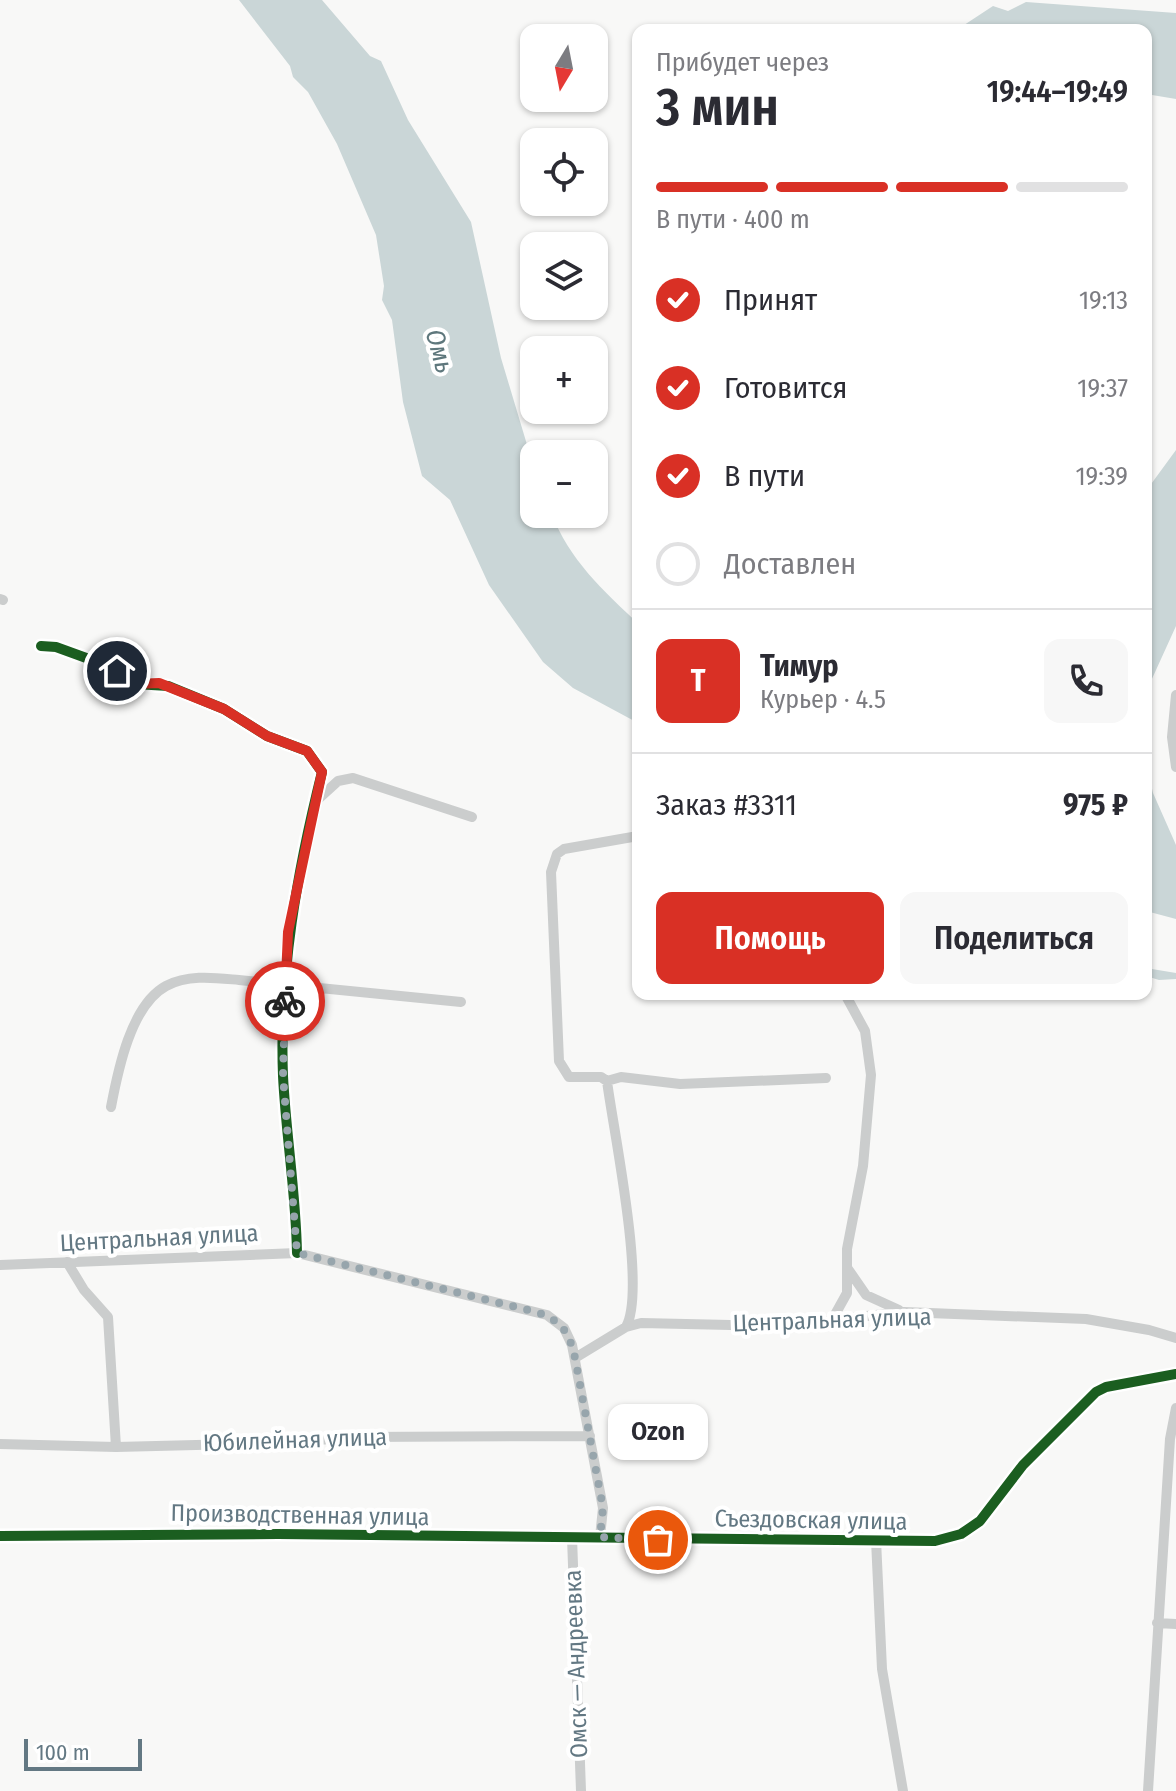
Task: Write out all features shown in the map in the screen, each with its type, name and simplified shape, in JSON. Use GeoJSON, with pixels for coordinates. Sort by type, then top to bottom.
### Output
{"type":"FeatureCollection","features":[{"type":"Feature","properties":{"kind":"street"},"geometry":{"type":"LineString","coordinates":[[41,646],[56,647],[111,667],[135,684],[159,683],[224,709],[267,736],[307,751],[322,772],[288,932],[283,1076],[297,1253]]}},
{"type":"Feature","properties":{"kind":"street"},"geometry":{"type":"LineString","coordinates":[[1176,695],[1172,737],[1176,767]]}},
{"type":"Feature","properties":{"kind":"street"},"geometry":{"type":"LineString","coordinates":[[315,802],[338,781],[353,778],[472,817]]}},
{"type":"Feature","properties":{"kind":"street"},"geometry":{"type":"LineString","coordinates":[[626,1327],[632,1304],[628,1230],[607,1081],[601,1077],[569,1077],[559,1061],[549,885],[553,862],[564,849],[632,837]]}},
{"type":"Feature","properties":{"kind":"street"},"geometry":{"type":"LineString","coordinates":[[111,1107],[138,1021],[152,997],[165,986],[205,978],[461,1002]]}},
{"type":"Feature","properties":{"kind":"street"},"geometry":{"type":"LineString","coordinates":[[832,1320],[846,1300],[846,1266],[863,1166],[871,1075],[865,1031],[848,1000]]}},
{"type":"Feature","properties":{"kind":"street"},"geometry":{"type":"LineString","coordinates":[[607,1081],[621,1077],[680,1084],[826,1078]]}},
{"type":"Feature","properties":{"kind":"street","name":"Центральная улица"},"geometry":{"type":"LineString","coordinates":[[0,1265],[297,1253],[547,1315],[564,1328],[575,1358],[626,1327],[673,1322],[774,1326],[904,1312],[1086,1319],[1176,1338]]}},
{"type":"Feature","properties":{"kind":"street"},"geometry":{"type":"LineString","coordinates":[[67,1262],[84,1290],[108,1317],[116,1447]]}},
{"type":"Feature","properties":{"kind":"street"},"geometry":{"type":"LineString","coordinates":[[846,1266],[866,1295],[904,1312]]}},
{"type":"Feature","properties":{"kind":"street"},"geometry":{"type":"LineString","coordinates":[[575,1358],[603,1508],[600,1537]]}},
{"type":"Feature","properties":{"kind":"street","name":"Съездовская улица"},"geometry":{"type":"LineString","coordinates":[[600,1537],[950,1539],[971,1528],[1023,1465],[1096,1392],[1106,1387],[1176,1374]]}},
{"type":"Feature","properties":{"kind":"street"},"geometry":{"type":"LineString","coordinates":[[1148,1791],[1170,1439],[1176,1408]]}},
{"type":"Feature","properties":{"kind":"street","name":"Юбилейная улица"},"geometry":{"type":"LineString","coordinates":[[0,1444],[116,1447],[275,1443],[359,1437],[590,1436]]}},
{"type":"Feature","properties":{"kind":"street","name":"Производственная улица"},"geometry":{"type":"LineString","coordinates":[[0,1536],[190,1533],[600,1537]]}},
{"type":"Feature","properties":{"kind":"street","name":"Омск — Андреевка"},"geometry":{"type":"LineString","coordinates":[[572,1537],[581,1791]]}},
{"type":"Feature","properties":{"kind":"street"},"geometry":{"type":"LineString","coordinates":[[876,1540],[882,1669],[903,1791]]}},
{"type":"Feature","properties":{"kind":"street"},"geometry":{"type":"LineString","coordinates":[[1157,1623],[1176,1624]]}},
{"type":"Feature","properties":{"kind":"water","name":"Омь"},"geometry":{"type":"Polygon","coordinates":[[[239,0],[322,0],[370,56],[381,61],[408,120],[471,222],[501,358],[526,440],[520,440],[520,528],[558,528],[577,560],[632,617],[632,720],[573,688],[543,662],[489,585],[450,500],[422,476],[403,402],[392,320],[382,300],[384,286],[376,235],[337,144],[308,92],[293,77],[290,66],[239,0]]]}},
{"type":"Feature","properties":{"kind":"water"},"geometry":{"type":"Polygon","coordinates":[[[1026,2],[1176,13],[1176,99],[1152,95],[1152,24],[966,24],[993,6],[1008,11],[1026,2]]]}},
{"type":"Feature","properties":{"kind":"water"},"geometry":{"type":"Polygon","coordinates":[[[1176,450],[1176,626],[1152,679],[1152,483],[1176,450]]]}},
{"type":"Feature","properties":{"kind":"water"},"geometry":{"type":"Polygon","coordinates":[[[1152,789],[1176,845],[1176,919],[1152,913],[1152,789]]]}},
{"type":"Feature","properties":{"kind":"water"},"geometry":{"type":"Polygon","coordinates":[[[1152,969],[1176,973],[1176,979],[1152,978],[1152,969]]]}},
{"type":"Feature","properties":{"kind":"cycle path"},"geometry":{"type":"LineString","coordinates":[[41,646],[56,647],[111,667],[135,684],[168,686],[224,709],[267,736],[307,751],[322,772],[298,885],[284,999],[283,1076],[297,1253]]}},
{"type":"Feature","properties":{"kind":"cycle path"},"geometry":{"type":"LineString","coordinates":[[0,1536],[278,1534],[935,1541],[961,1534],[980,1521],[1023,1465],[1096,1392],[1106,1387],[1176,1374]]}},
{"type":"Feature","properties":{"kind":"way so far"},"geometry":{"type":"LineString","coordinates":[[285,1001],[283,1076],[297,1253],[347,1263],[557,1320],[569,1336],[575,1358],[603,1508],[600,1537],[658,1540]]}},
{"type":"Feature","properties":{"kind":"place","name":"Ozon"},"geometry":{"type":"Point","coordinates":[658,1540]}},
{"type":"Feature","properties":{"kind":"route"},"geometry":{"type":"LineString","coordinates":[[117,671],[135,684],[159,683],[224,709],[267,736],[307,751],[318,763],[322,772],[288,932],[285,1001]]}}]}
